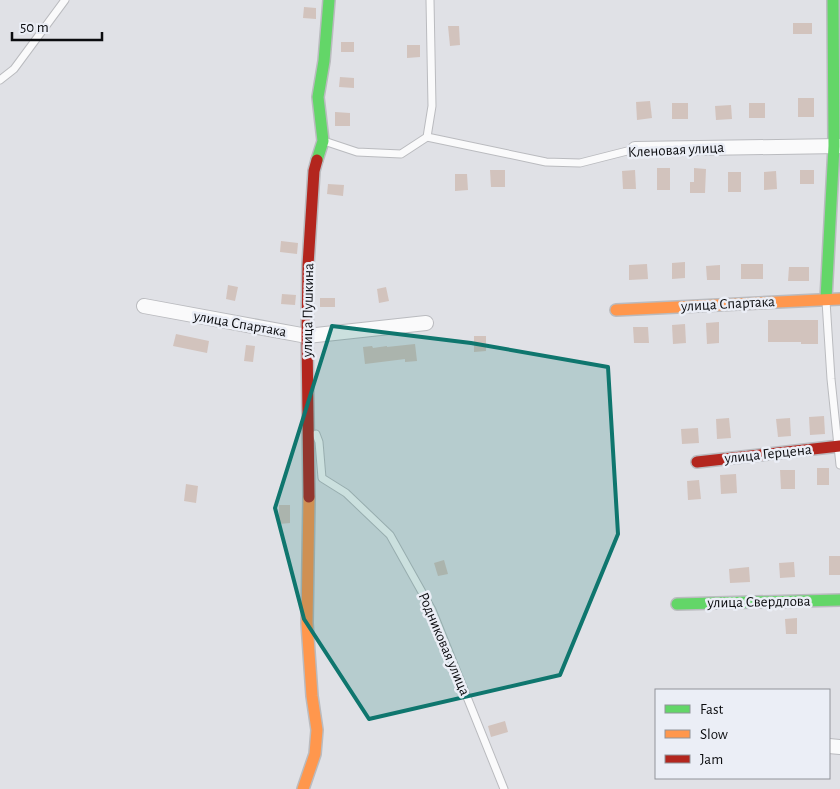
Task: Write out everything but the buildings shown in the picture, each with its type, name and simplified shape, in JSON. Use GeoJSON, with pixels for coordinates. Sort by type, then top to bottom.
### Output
{"type":"FeatureCollection","features":[{"type":"Feature","properties":{"kind":"street","name":"улица Пушкина"},"geometry":{"type":"LineString","coordinates":[[304,789],[315,754],[317,730],[312,696],[307,623],[309,504],[308,265],[314,171],[323,141],[318,97],[324,61],[329,0]]}},
{"type":"Feature","properties":{"kind":"street"},"geometry":{"type":"LineString","coordinates":[[826,300],[837,146],[833,0]]}},
{"type":"Feature","properties":{"kind":"street","name":"Кленовая улица"},"geometry":{"type":"LineString","coordinates":[[635,149],[837,146]]}},
{"type":"Feature","properties":{"kind":"street","name":"улица Спартака"},"geometry":{"type":"LineString","coordinates":[[616,310],[840,299]]}},
{"type":"Feature","properties":{"kind":"street","name":"улица Спартака"},"geometry":{"type":"LineString","coordinates":[[144,306],[307,336],[426,323]]}},
{"type":"Feature","properties":{"kind":"street","name":"улица Герцена"},"geometry":{"type":"LineString","coordinates":[[697,462],[839,446]]}},
{"type":"Feature","properties":{"kind":"street","name":"улица Свердлова"},"geometry":{"type":"LineString","coordinates":[[677,604],[840,600]]}},
{"type":"Feature","properties":{"kind":"lane"},"geometry":{"type":"LineString","coordinates":[[0,80],[14,69],[65,0]]}},
{"type":"Feature","properties":{"kind":"lane"},"geometry":{"type":"LineString","coordinates":[[323,141],[358,152],[401,154],[427,137],[432,106],[430,0]]}},
{"type":"Feature","properties":{"kind":"lane","name":"Кленовая улица"},"geometry":{"type":"LineString","coordinates":[[427,137],[546,162],[580,162],[635,149]]}},
{"type":"Feature","properties":{"kind":"lane"},"geometry":{"type":"LineString","coordinates":[[826,300],[840,465]]}},
{"type":"Feature","properties":{"kind":"lane","name":"Родниковая улица"},"geometry":{"type":"LineString","coordinates":[[308,414],[319,442],[322,478],[346,493],[390,535],[432,610],[504,789]]}},
{"type":"Feature","properties":{"kind":"highlighted area"},"geometry":{"type":"Polygon","coordinates":[[[332,326],[471,343],[608,367],[618,534],[560,675],[369,719],[304,619],[275,508],[332,326]]]}},
{"type":"Feature","properties":{"kind":"traffic: fast"},"geometry":{"type":"LineString","coordinates":[[317,160],[323,141],[318,97],[324,61],[329,0]]}},
{"type":"Feature","properties":{"kind":"traffic: fast"},"geometry":{"type":"LineString","coordinates":[[826,299],[834,146],[833,0]]}},
{"type":"Feature","properties":{"kind":"traffic: fast"},"geometry":{"type":"LineString","coordinates":[[677,604],[840,600]]}},
{"type":"Feature","properties":{"kind":"traffic: slow"},"geometry":{"type":"LineString","coordinates":[[616,310],[840,299]]}},
{"type":"Feature","properties":{"kind":"traffic: slow"},"geometry":{"type":"LineString","coordinates":[[303,789],[315,754],[317,730],[312,696],[307,623],[309,497]]}},
{"type":"Feature","properties":{"kind":"traffic: jam"},"geometry":{"type":"LineString","coordinates":[[309,497],[308,265],[314,171],[317,160]]}},
{"type":"Feature","properties":{"kind":"traffic: jam"},"geometry":{"type":"LineString","coordinates":[[697,462],[840,446]]}}]}
